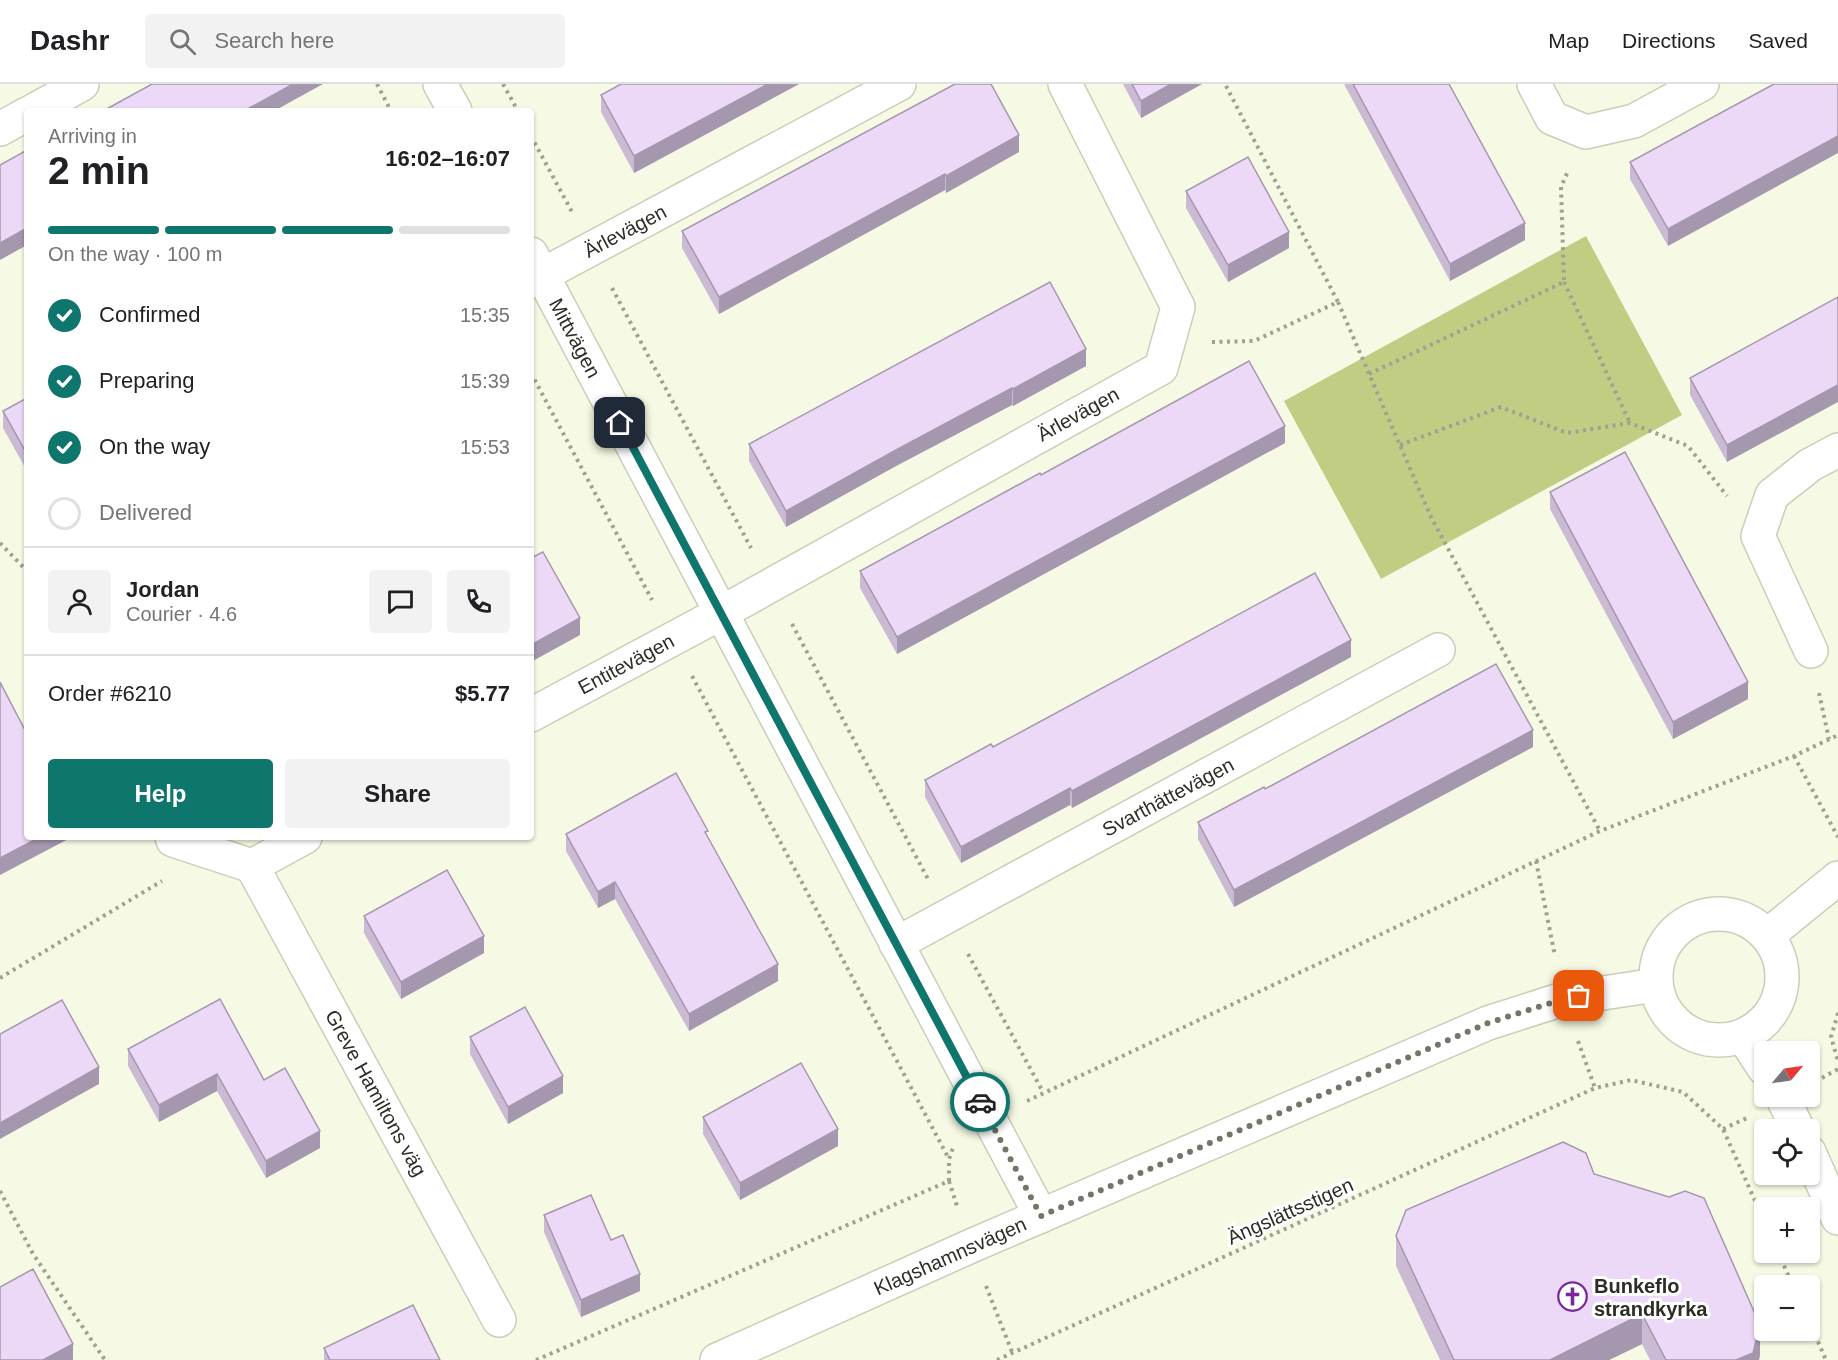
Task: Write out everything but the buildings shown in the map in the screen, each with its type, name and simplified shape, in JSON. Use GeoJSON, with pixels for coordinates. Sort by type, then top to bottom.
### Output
{"type":"FeatureCollection","features":[{"type":"Feature","properties":{"kind":"street"},"geometry":{"type":"LineString","coordinates":[[38,108],[82,84]]}},
{"type":"Feature","properties":{"kind":"street"},"geometry":{"type":"LineString","coordinates":[[440,84],[453,108]]}},
{"type":"Feature","properties":{"kind":"street","name":"Ärlevägen"},"geometry":{"type":"LineString","coordinates":[[535,270],[899,84]]}},
{"type":"Feature","properties":{"kind":"street","name":"Ärlevägen"},"geometry":{"type":"LineString","coordinates":[[721,613],[1161,368],[1178,307],[1065,84]]}},
{"type":"Feature","properties":{"kind":"street"},"geometry":{"type":"LineString","coordinates":[[1534,84],[1552,118],[1586,132],[1634,121],[1702,84]]}},
{"type":"Feature","properties":{"kind":"street"},"geometry":{"type":"LineString","coordinates":[[0,129],[24,116]]}},
{"type":"Feature","properties":{"kind":"street","name":"Mittvägen"},"geometry":{"type":"LineString","coordinates":[[535,270],[721,613],[1041,1216]]}},
{"type":"Feature","properties":{"kind":"street"},"geometry":{"type":"LineString","coordinates":[[1811,651],[1758,536],[1772,495],[1810,465],[1838,450]]}},
{"type":"Feature","properties":{"kind":"street","name":"Entitevägen"},"geometry":{"type":"LineString","coordinates":[[534,713],[721,613]]}},
{"type":"Feature","properties":{"kind":"street","name":"Svarthättevägen"},"geometry":{"type":"LineString","coordinates":[[896,944],[1438,650]]}},
{"type":"Feature","properties":{"kind":"street"},"geometry":{"type":"LineString","coordinates":[[178,840],[252,866],[300,840]]}},
{"type":"Feature","properties":{"kind":"street","name":"Greve Hamiltons väg"},"geometry":{"type":"LineString","coordinates":[[252,866],[499,1320]]}},
{"type":"Feature","properties":{"kind":"street"},"geometry":{"type":"LineString","coordinates":[[1768,935],[1838,878]]}},
{"type":"Feature","properties":{"kind":"street"},"geometry":{"type":"LineString","coordinates":[[1720,913],[1746,919],[1768,935],[1780,956],[1783,980],[1778,1004],[1764,1023],[1743,1036],[1715,1041],[1687,1032],[1666,1012],[1656,986],[1658,958],[1671,934],[1693,918],[1720,913]]}},
{"type":"Feature","properties":{"kind":"street","name":"Klagshamnsvägen"},"geometry":{"type":"LineString","coordinates":[[717,1360],[1041,1216],[1488,1023],[1563,999],[1656,986]]}},
{"type":"Feature","properties":{"kind":"street"},"geometry":{"type":"LineString","coordinates":[[1743,1036],[1754,1053]]}},
{"type":"Feature","properties":{"kind":"street"},"geometry":{"type":"LineString","coordinates":[[1820,1177],[1838,1218]]}},
{"type":"Feature","properties":{"kind":"path"},"geometry":{"type":"LineString","coordinates":[[377,84],[390,108]]}},
{"type":"Feature","properties":{"kind":"path"},"geometry":{"type":"LineString","coordinates":[[503,84],[516,108]]}},
{"type":"Feature","properties":{"kind":"path"},"geometry":{"type":"LineString","coordinates":[[1225,84],[1338,302],[1431,517],[1600,831]]}},
{"type":"Feature","properties":{"kind":"path"},"geometry":{"type":"LineString","coordinates":[[1586,132],[1561,187],[1564,282],[1630,423]]}},
{"type":"Feature","properties":{"kind":"path"},"geometry":{"type":"LineString","coordinates":[[1369,374],[1564,282]]}},
{"type":"Feature","properties":{"kind":"path"},"geometry":{"type":"LineString","coordinates":[[1168,343],[1254,341],[1338,302]]}},
{"type":"Feature","properties":{"kind":"path"},"geometry":{"type":"LineString","coordinates":[[534,379],[949,1159]]}},
{"type":"Feature","properties":{"kind":"path"},"geometry":{"type":"LineString","coordinates":[[1400,445],[1501,407],[1567,433],[1630,423],[1688,446],[1758,536]]}},
{"type":"Feature","properties":{"kind":"path"},"geometry":{"type":"LineString","coordinates":[[0,543],[24,568]]}},
{"type":"Feature","properties":{"kind":"path"},"geometry":{"type":"LineString","coordinates":[[536,1360],[949,1181],[949,1159],[956,1142],[1042,1092],[1600,831],[1794,756],[1838,735]]}},
{"type":"Feature","properties":{"kind":"path"},"geometry":{"type":"LineString","coordinates":[[1794,756],[1838,838]]}},
{"type":"Feature","properties":{"kind":"path"},"geometry":{"type":"LineString","coordinates":[[0,978],[162,883],[172,840]]}},
{"type":"Feature","properties":{"kind":"path"},"geometry":{"type":"LineString","coordinates":[[1838,1013],[1831,1037],[1838,1060]]}},
{"type":"Feature","properties":{"kind":"path","name":"Ängslättsstigen"},"geometry":{"type":"LineString","coordinates":[[997,1360],[1595,1088],[1631,1080],[1683,1092],[1723,1129],[1754,1199]]}},
{"type":"Feature","properties":{"kind":"path"},"geometry":{"type":"LineString","coordinates":[[0,1191],[33,1254],[105,1360]]}},
{"type":"Feature","properties":{"kind":"path"},"geometry":{"type":"LineString","coordinates":[[1818,1341],[1826,1360]]}},
{"type":"Feature","properties":{"kind":"green space"},"geometry":{"type":"Polygon","coordinates":[[[1586,236],[1682,415],[1381,579],[1284,401],[1586,236]]]}},
{"type":"Feature","properties":{"kind":"way so far"},"geometry":{"type":"LineString","coordinates":[[980,1102],[1041,1216],[1488,1023],[1579,996]]}},
{"type":"Feature","properties":{"kind":"place","name":"Bunkeflo strandkyrka"},"geometry":{"type":"Point","coordinates":[1573,1297]}},
{"type":"Feature","properties":{"kind":"route"},"geometry":{"type":"LineString","coordinates":[[620,423],[980,1102]]}}]}
